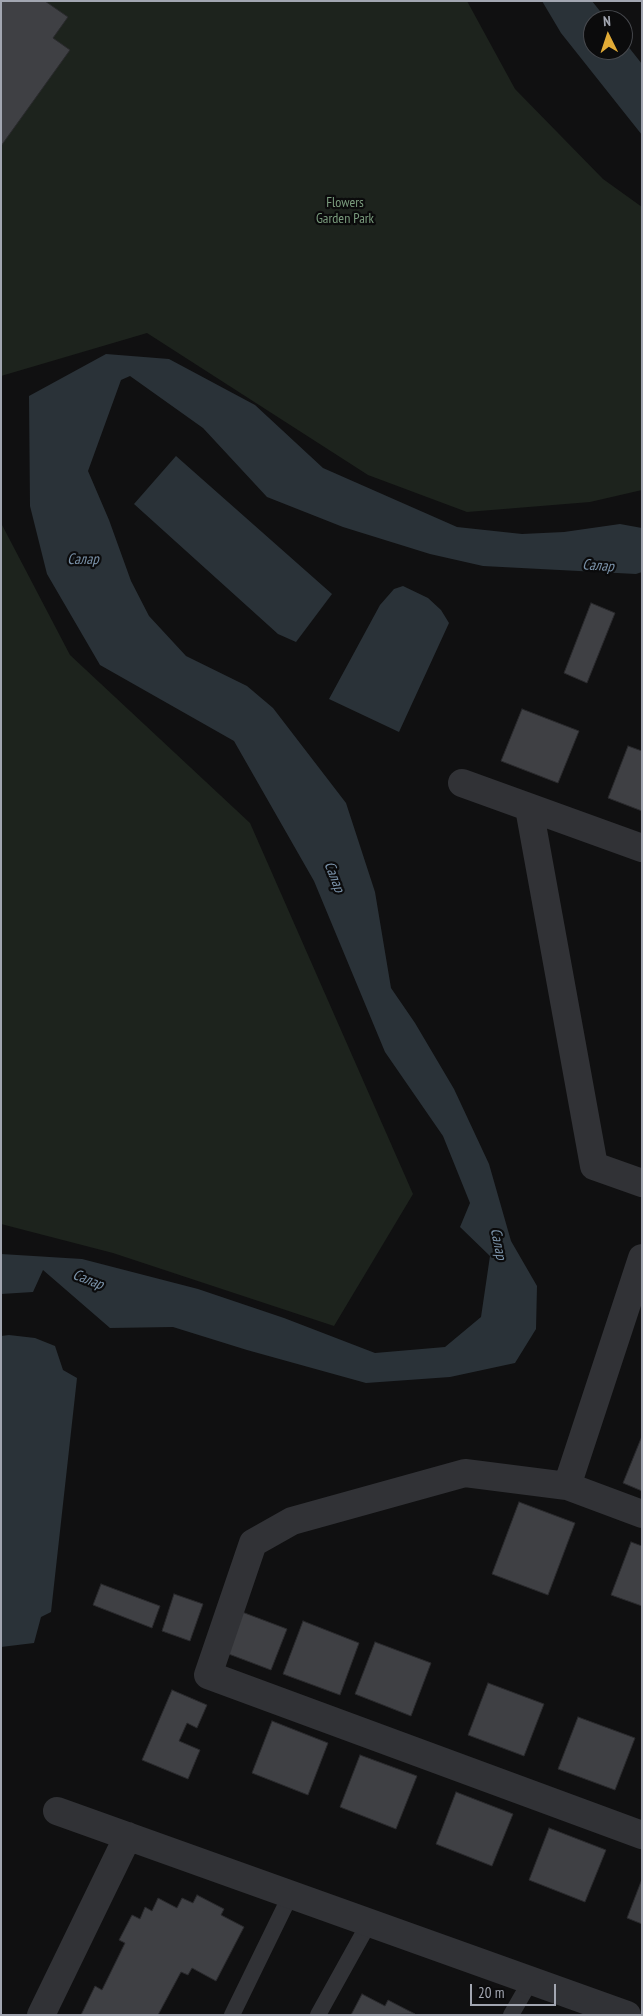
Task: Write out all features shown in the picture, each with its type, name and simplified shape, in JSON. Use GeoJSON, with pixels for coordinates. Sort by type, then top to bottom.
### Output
{"type":"FeatureCollection","features":[{"type":"Feature","properties":{"kind":"street"},"geometry":{"type":"LineString","coordinates":[[462,783],[642,848]]}},
{"type":"Feature","properties":{"kind":"street"},"geometry":{"type":"LineString","coordinates":[[530,808],[594,1166],[642,1183]]}},
{"type":"Feature","properties":{"kind":"street"},"geometry":{"type":"LineString","coordinates":[[567,1486],[642,1258]]}},
{"type":"Feature","properties":{"kind":"street"},"geometry":{"type":"LineString","coordinates":[[642,1514],[567,1486],[464,1473],[292,1521],[253,1543],[208,1675],[642,1835]]}},
{"type":"Feature","properties":{"kind":"street"},"geometry":{"type":"LineString","coordinates":[[57,1811],[627,2015]]}},
{"type":"Feature","properties":{"kind":"street"},"geometry":{"type":"LineString","coordinates":[[41,2015],[128,1836]]}},
{"type":"Feature","properties":{"kind":"lane"},"geometry":{"type":"LineString","coordinates":[[232,2015],[291,1894]]}},
{"type":"Feature","properties":{"kind":"lane"},"geometry":{"type":"LineString","coordinates":[[318,2015],[369,1922]]}},
{"type":"Feature","properties":{"kind":"lane"},"geometry":{"type":"LineString","coordinates":[[511,2015],[531,1980]]}},
{"type":"Feature","properties":{"kind":"green space","name":"Flowers Garden Park"},"geometry":{"type":"Polygon","coordinates":[[[1,1],[467,1],[515,89],[603,179],[642,207],[642,490],[590,502],[467,512],[368,475],[147,333],[1,376],[1,1]]]}},
{"type":"Feature","properties":{"kind":"green space"},"geometry":{"type":"Polygon","coordinates":[[[1,523],[70,655],[250,823],[413,1194],[334,1326],[113,1253],[1,1224],[1,523]]]}},
{"type":"Feature","properties":{"kind":"water"},"geometry":{"type":"Polygon","coordinates":[[[542,1],[592,1],[599,10],[583,10],[583,60],[633,60],[633,53],[642,64],[642,135],[561,33],[542,1]]]}},
{"type":"Feature","properties":{"kind":"water","name":"Салар"},"geometry":{"type":"Polygon","coordinates":[[[106,354],[169,359],[255,405],[323,468],[457,527],[522,534],[564,532],[620,524],[642,528],[642,572],[636,574],[483,566],[430,554],[343,527],[267,497],[203,428],[130,376],[121,380],[88,471],[109,520],[131,581],[149,616],[186,656],[247,686],[273,708],[346,803],[375,892],[391,988],[415,1023],[454,1089],[489,1164],[511,1241],[537,1286],[536,1329],[515,1363],[450,1377],[366,1383],[173,1327],[110,1328],[43,1270],[33,1292],[1,1294],[1,1254],[82,1259],[198,1289],[284,1318],[375,1353],[445,1347],[481,1317],[490,1256],[460,1227],[470,1203],[443,1136],[385,1052],[314,881],[234,741],[100,665],[47,574],[30,506],[29,396],[106,354]]]}},
{"type":"Feature","properties":{"kind":"water"},"geometry":{"type":"Polygon","coordinates":[[[176,456],[332,594],[296,642],[278,634],[134,504],[176,456]]]}},
{"type":"Feature","properties":{"kind":"water"},"geometry":{"type":"Polygon","coordinates":[[[403,586],[428,598],[441,610],[449,623],[399,732],[329,699],[380,605],[394,589],[403,586]]]}},
{"type":"Feature","properties":{"kind":"water"},"geometry":{"type":"Polygon","coordinates":[[[1,1336],[35,1338],[55,1346],[63,1370],[77,1378],[51,1612],[41,1617],[34,1643],[1,1647],[1,1336]]]}},
{"type":"Feature","properties":{"kind":"building"},"geometry":{"type":"Polygon","coordinates":[[[1,1],[45,1],[68,17],[53,38],[70,50],[1,146],[1,1]]]}},
{"type":"Feature","properties":{"kind":"building"},"geometry":{"type":"Polygon","coordinates":[[[591,603],[615,613],[587,683],[564,673],[591,603]]]}},
{"type":"Feature","properties":{"kind":"building"},"geometry":{"type":"Polygon","coordinates":[[[522,709],[579,731],[558,783],[501,761],[522,709]]]}},
{"type":"Feature","properties":{"kind":"building"},"geometry":{"type":"Polygon","coordinates":[[[628,746],[642,751],[642,811],[608,798],[628,746]]]}},
{"type":"Feature","properties":{"kind":"building"},"geometry":{"type":"Polygon","coordinates":[[[642,1436],[642,1491],[623,1483],[642,1436]]]}},
{"type":"Feature","properties":{"kind":"building"},"geometry":{"type":"Polygon","coordinates":[[[519,1502],[575,1523],[548,1595],[492,1574],[519,1502]]]}},
{"type":"Feature","properties":{"kind":"building"},"geometry":{"type":"Polygon","coordinates":[[[631,1542],[642,1546],[642,1606],[611,1595],[631,1542]]]}},
{"type":"Feature","properties":{"kind":"building"},"geometry":{"type":"Polygon","coordinates":[[[101,1584],[160,1606],[152,1628],[93,1605],[101,1584]]]}},
{"type":"Feature","properties":{"kind":"building"},"geometry":{"type":"Polygon","coordinates":[[[174,1594],[203,1604],[190,1641],[162,1631],[174,1594]]]}},
{"type":"Feature","properties":{"kind":"building"},"geometry":{"type":"Polygon","coordinates":[[[242,1612],[287,1629],[271,1670],[226,1653],[242,1612]]]}},
{"type":"Feature","properties":{"kind":"building"},"geometry":{"type":"Polygon","coordinates":[[[303,1621],[359,1643],[340,1695],[283,1674],[303,1621]]]}},
{"type":"Feature","properties":{"kind":"building"},"geometry":{"type":"Polygon","coordinates":[[[375,1642],[431,1663],[411,1716],[355,1694],[375,1642]]]}},
{"type":"Feature","properties":{"kind":"building"},"geometry":{"type":"Polygon","coordinates":[[[488,1683],[544,1704],[524,1756],[468,1735],[488,1683]]]}},
{"type":"Feature","properties":{"kind":"building"},"geometry":{"type":"Polygon","coordinates":[[[172,1690],[207,1705],[197,1728],[187,1723],[179,1741],[200,1750],[188,1779],[142,1760],[172,1690]]]}},
{"type":"Feature","properties":{"kind":"building"},"geometry":{"type":"Polygon","coordinates":[[[578,1717],[635,1738],[615,1790],[558,1769],[578,1717]]]}},
{"type":"Feature","properties":{"kind":"building"},"geometry":{"type":"Polygon","coordinates":[[[272,1721],[328,1743],[308,1795],[252,1773],[272,1721]]]}},
{"type":"Feature","properties":{"kind":"building"},"geometry":{"type":"Polygon","coordinates":[[[360,1755],[417,1776],[396,1829],[340,1807],[360,1755]]]}},
{"type":"Feature","properties":{"kind":"building"},"geometry":{"type":"Polygon","coordinates":[[[456,1792],[513,1814],[492,1866],[436,1844],[456,1792]]]}},
{"type":"Feature","properties":{"kind":"building"},"geometry":{"type":"Polygon","coordinates":[[[549,1828],[606,1850],[585,1902],[529,1880],[549,1828]]]}},
{"type":"Feature","properties":{"kind":"building"},"geometry":{"type":"Polygon","coordinates":[[[642,1879],[642,1924],[627,1918],[642,1879]]]}},
{"type":"Feature","properties":{"kind":"building"},"geometry":{"type":"Polygon","coordinates":[[[197,1895],[224,1909],[221,1915],[244,1927],[216,1981],[192,1968],[188,1975],[181,1972],[158,2015],[81,2015],[95,1986],[102,1990],[125,1943],[119,1940],[132,1915],[140,1919],[145,1907],[152,1911],[158,1898],[177,1908],[182,1898],[193,1903],[197,1895]]]}},
{"type":"Feature","properties":{"kind":"building"},"geometry":{"type":"Polygon","coordinates":[[[362,1994],[385,2006],[388,2000],[415,2014],[351,2015],[362,1994]]]}}]}
